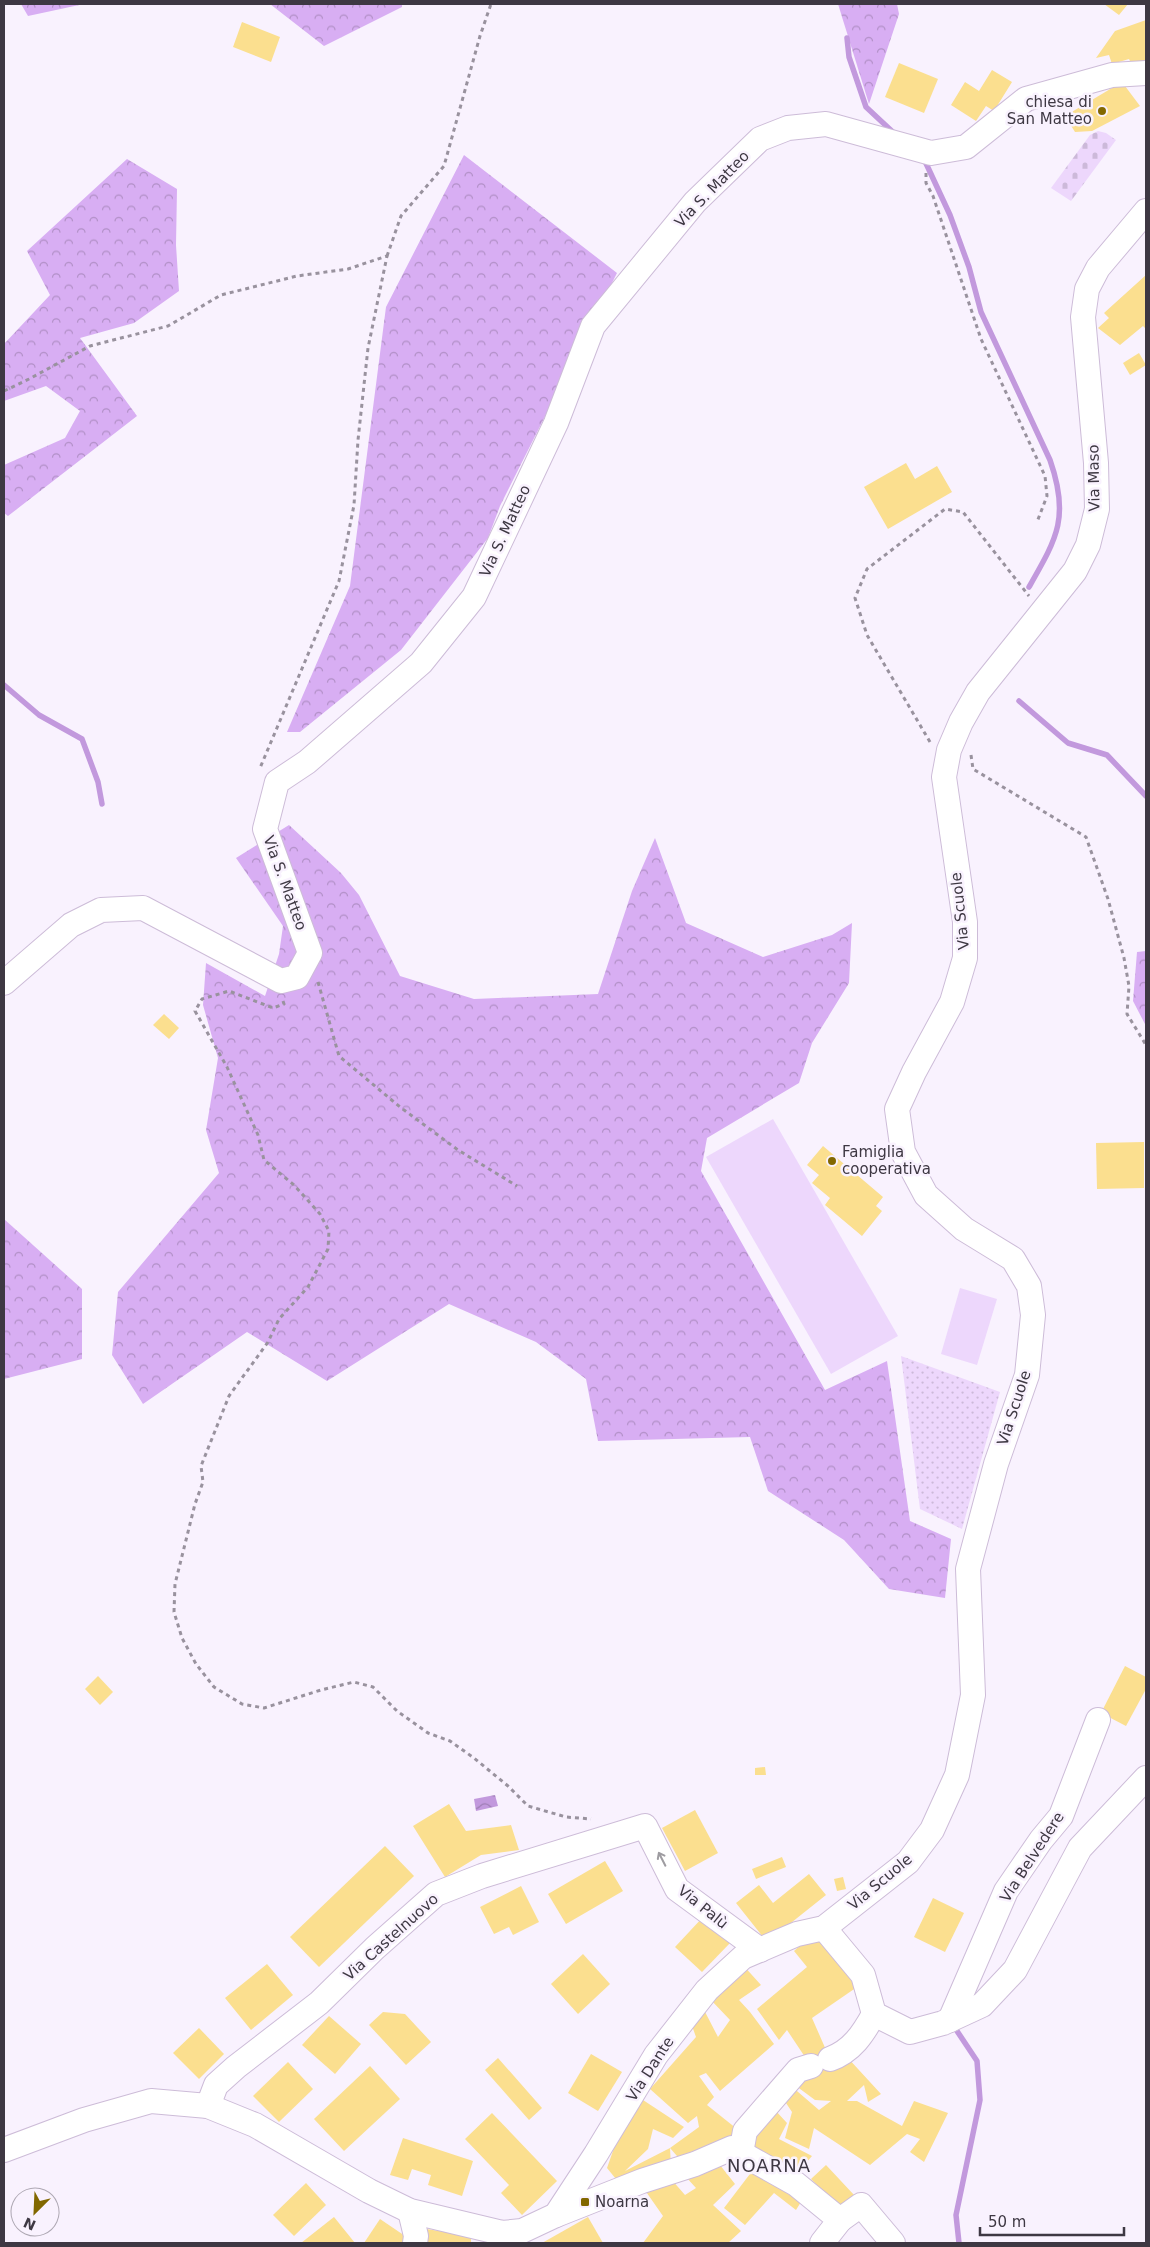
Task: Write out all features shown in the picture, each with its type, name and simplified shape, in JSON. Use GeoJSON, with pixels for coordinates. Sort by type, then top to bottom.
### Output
{"type":"FeatureCollection","features":[{"type":"Feature","properties":{"kind":"street","name":"Via S. Matteo"},"geometry":{"type":"LineString","coordinates":[[310,953],[266,829],[277,782],[307,762],[420,663],[474,597],[556,423],[593,326],[695,202],[760,139],[788,128],[826,124],[932,154],[966,147],[1026,99],[1112,75],[1146,73]]}},
{"type":"Feature","properties":{"kind":"street","name":"Via Maso"},"geometry":{"type":"LineString","coordinates":[[956,754],[961,722],[978,692],[1075,571],[1088,545],[1097,509],[1096,463],[1082,317],[1087,289],[1098,268],[1146,211]]}},
{"type":"Feature","properties":{"kind":"street","name":"Via Scuole"},"geometry":{"type":"LineString","coordinates":[[824,1928],[908,1862],[932,1830],[957,1775],[973,1695],[968,1569],[996,1464],[1027,1375],[1033,1315],[1029,1286],[1013,1259],[964,1229],[926,1195],[903,1152],[897,1110],[914,1072],[952,1002],[965,958],[965,922],[944,777],[956,754]]}},
{"type":"Feature","properties":{"kind":"street"},"geometry":{"type":"LineString","coordinates":[[4,983],[72,924],[100,910],[143,908],[281,981],[297,977],[310,953]]}},
{"type":"Feature","properties":{"kind":"street","name":"Via Belvedere"},"geometry":{"type":"LineString","coordinates":[[950,2020],[1006,1891],[1040,1840],[1061,1816],[1098,1720]]}},
{"type":"Feature","properties":{"kind":"street"},"geometry":{"type":"LineString","coordinates":[[874,2014],[910,2032],[950,2020],[982,2005],[1015,1970],[1080,1848],[1146,1778]]}},
{"type":"Feature","properties":{"kind":"street","name":"Via Palù"},"geometry":{"type":"LineString","coordinates":[[645,1826],[677,1889],[760,1950]]}},
{"type":"Feature","properties":{"kind":"street","name":"Via Castelnuovo"},"geometry":{"type":"LineString","coordinates":[[208,2106],[216,2085],[318,2003],[375,1948],[436,1894],[482,1876],[645,1826]]}},
{"type":"Feature","properties":{"kind":"street"},"geometry":{"type":"LineString","coordinates":[[737,2150],[745,2131],[798,2070],[838,2056],[859,2041],[874,2014],[863,1975],[824,1928]]}},
{"type":"Feature","properties":{"kind":"street","name":"Via Dante"},"geometry":{"type":"LineString","coordinates":[[556,2215],[596,2154],[656,2055],[707,1990],[743,1957],[797,1934],[824,1928]]}},
{"type":"Feature","properties":{"kind":"street"},"geometry":{"type":"LineString","coordinates":[[4,2150],[84,2120],[151,2100],[208,2106],[255,2125],[369,2191],[410,2211],[498,2238],[522,2231],[556,2215],[642,2182],[737,2150],[796,2184],[840,2220]]}},
{"type":"Feature","properties":{"kind":"street"},"geometry":{"type":"LineString","coordinates":[[822,2243],[840,2220],[861,2205],[893,2243]]}},
{"type":"Feature","properties":{"kind":"street"},"geometry":{"type":"LineString","coordinates":[[410,2211],[416,2236],[415,2243]]}},
{"type":"Feature","properties":{"kind":"path"},"geometry":{"type":"LineString","coordinates":[[258,774],[338,581],[354,506],[358,440],[368,348],[387,256],[401,216],[444,166],[480,36],[491,4]]}},
{"type":"Feature","properties":{"kind":"path"},"geometry":{"type":"LineString","coordinates":[[932,196],[980,339],[1045,476],[1047,496],[1037,522]]}},
{"type":"Feature","properties":{"kind":"path"},"geometry":{"type":"LineString","coordinates":[[4,390],[29,379],[90,346],[168,326],[221,295],[297,276],[348,269],[387,256]]}},
{"type":"Feature","properties":{"kind":"path"},"geometry":{"type":"LineString","coordinates":[[1041,612],[963,512],[944,509],[866,569],[855,598],[866,635],[929,741],[956,754],[973,769],[1086,837],[1108,899],[1124,958],[1129,986],[1127,1014],[1146,1045]]}},
{"type":"Feature","properties":{"kind":"path"},"geometry":{"type":"LineString","coordinates":[[310,953],[338,1056],[400,1107],[451,1145],[517,1186]]}},
{"type":"Feature","properties":{"kind":"path"},"geometry":{"type":"LineString","coordinates":[[281,981],[284,1004],[273,1008],[229,991],[202,999],[195,1011],[227,1067],[258,1135],[264,1160],[301,1192],[320,1214],[329,1231],[328,1249],[308,1286],[279,1319],[268,1342],[253,1360],[229,1396],[201,1466],[203,1482],[194,1504],[175,1584],[174,1612],[182,1638],[196,1664],[214,1687],[242,1704],[264,1708],[354,1682],[373,1687],[397,1711],[428,1733],[450,1741],[474,1758],[508,1786],[528,1806],[566,1817],[595,1819]]}},
{"type":"Feature","properties":{"kind":"green space"},"geometry":{"type":"Polygon","coordinates":[[[21,4],[84,4],[28,16],[21,4]]]}},
{"type":"Feature","properties":{"kind":"green space"},"geometry":{"type":"Polygon","coordinates":[[[270,4],[402,4],[402,7],[324,46],[270,4]]]}},
{"type":"Feature","properties":{"kind":"green space"},"geometry":{"type":"Polygon","coordinates":[[[838,4],[897,4],[899,14],[869,104],[838,4]]]}},
{"type":"Feature","properties":{"kind":"green space"},"geometry":{"type":"Polygon","coordinates":[[[1098,131],[1106,133],[1116,140],[1071,201],[1051,188],[1090,135],[1098,131]]]}},
{"type":"Feature","properties":{"kind":"green space"},"geometry":{"type":"Polygon","coordinates":[[[464,155],[617,273],[500,506],[488,538],[401,650],[300,732],[287,732],[350,586],[386,307],[464,155]]]}},
{"type":"Feature","properties":{"kind":"green space"},"geometry":{"type":"Polygon","coordinates":[[[127,159],[177,189],[176,245],[179,291],[134,323],[80,338],[137,416],[8,516],[4,513],[4,465],[65,438],[80,411],[46,386],[4,401],[4,344],[50,295],[27,251],[127,159]]]}},
{"type":"Feature","properties":{"kind":"green space"},"geometry":{"type":"Polygon","coordinates":[[[289,825],[341,873],[359,895],[400,976],[474,999],[598,994],[632,891],[655,838],[686,923],[763,957],[832,935],[852,923],[849,983],[812,1043],[799,1083],[707,1138],[701,1171],[825,1390],[887,1361],[910,1521],[951,1539],[945,1598],[889,1589],[844,1540],[768,1491],[750,1437],[598,1441],[586,1379],[536,1342],[449,1304],[327,1381],[247,1332],[143,1404],[112,1355],[118,1292],[219,1173],[206,1130],[218,1058],[203,1005],[206,963],[265,996],[279,954],[283,926],[236,858],[289,825]]]}},
{"type":"Feature","properties":{"kind":"green space"},"geometry":{"type":"Polygon","coordinates":[[[1146,951],[1146,1026],[1133,1001],[1137,952],[1146,951]]]}},
{"type":"Feature","properties":{"kind":"green space"},"geometry":{"type":"Polygon","coordinates":[[[773,1119],[898,1336],[831,1374],[706,1157],[773,1119]]]}},
{"type":"Feature","properties":{"kind":"green space"},"geometry":{"type":"Polygon","coordinates":[[[4,1219],[82,1289],[82,1359],[4,1379],[4,1219]]]}},
{"type":"Feature","properties":{"kind":"green space"},"geometry":{"type":"Polygon","coordinates":[[[960,1288],[997,1299],[977,1365],[941,1354],[960,1288]]]}},
{"type":"Feature","properties":{"kind":"green space"},"geometry":{"type":"Polygon","coordinates":[[[901,1356],[1000,1392],[962,1529],[920,1509],[901,1356]]]}},
{"type":"Feature","properties":{"kind":"water"},"geometry":{"type":"Polygon","coordinates":[[[495,1795],[498,1806],[476,1811],[474,1799],[495,1795]]]}},
{"type":"Feature","properties":{"kind":"building"},"geometry":{"type":"Polygon","coordinates":[[[1104,4],[1128,4],[1119,15],[1104,4]]]}},
{"type":"Feature","properties":{"kind":"building"},"geometry":{"type":"Polygon","coordinates":[[[1146,20],[1146,66],[1133,67],[1129,59],[1112,64],[1109,55],[1096,58],[1115,31],[1146,20]]]}},
{"type":"Feature","properties":{"kind":"building"},"geometry":{"type":"Polygon","coordinates":[[[242,22],[280,37],[271,62],[233,47],[242,22]]]}},
{"type":"Feature","properties":{"kind":"building"},"geometry":{"type":"Polygon","coordinates":[[[899,63],[938,79],[924,113],[885,97],[899,63]]]}},
{"type":"Feature","properties":{"kind":"building"},"geometry":{"type":"Polygon","coordinates":[[[992,70],[1012,82],[994,111],[986,106],[976,121],[951,105],[965,82],[979,91],[992,70]]]}},
{"type":"Feature","properties":{"kind":"building","name":"chiesa di San Matteo"},"geometry":{"type":"Polygon","coordinates":[[[1122,82],[1140,106],[1092,131],[1075,132],[1065,116],[1122,82]]]}},
{"type":"Feature","properties":{"kind":"building"},"geometry":{"type":"Polygon","coordinates":[[[1146,275],[1146,329],[1143,326],[1120,345],[1098,328],[1109,318],[1104,313],[1146,275]]]}},
{"type":"Feature","properties":{"kind":"building"},"geometry":{"type":"Polygon","coordinates":[[[1139,353],[1146,365],[1130,375],[1123,363],[1139,353]]]}},
{"type":"Feature","properties":{"kind":"building"},"geometry":{"type":"Polygon","coordinates":[[[906,463],[915,479],[937,466],[952,492],[888,529],[864,487],[906,463]]]}},
{"type":"Feature","properties":{"kind":"building"},"geometry":{"type":"Polygon","coordinates":[[[164,1014],[179,1028],[169,1039],[153,1025],[164,1014]]]}},
{"type":"Feature","properties":{"kind":"building"},"geometry":{"type":"Polygon","coordinates":[[[1144,1142],[1144,1188],[1097,1189],[1096,1143],[1144,1142]]]}},
{"type":"Feature","properties":{"kind":"building"},"geometry":{"type":"Polygon","coordinates":[[[823,1146],[883,1197],[876,1206],[882,1211],[862,1236],[825,1205],[830,1198],[812,1183],[819,1175],[807,1165],[823,1146]]]}},
{"type":"Feature","properties":{"kind":"building"},"geometry":{"type":"Polygon","coordinates":[[[1125,1666],[1146,1677],[1146,1689],[1126,1726],[1101,1713],[1125,1666]]]}},
{"type":"Feature","properties":{"kind":"building"},"geometry":{"type":"Polygon","coordinates":[[[98,1676],[113,1692],[100,1705],[85,1689],[98,1676]]]}},
{"type":"Feature","properties":{"kind":"building"},"geometry":{"type":"Polygon","coordinates":[[[765,1767],[766,1775],[755,1775],[755,1768],[765,1767]]]}},
{"type":"Feature","properties":{"kind":"building"},"geometry":{"type":"Polygon","coordinates":[[[449,1804],[466,1831],[511,1825],[519,1850],[481,1855],[445,1877],[413,1826],[449,1804]]]}},
{"type":"Feature","properties":{"kind":"building"},"geometry":{"type":"Polygon","coordinates":[[[695,1810],[718,1853],[685,1871],[662,1828],[695,1810]]]}},
{"type":"Feature","properties":{"kind":"building"},"geometry":{"type":"Polygon","coordinates":[[[385,1846],[414,1876],[319,1967],[290,1937],[385,1846]]]}},
{"type":"Feature","properties":{"kind":"building"},"geometry":{"type":"Polygon","coordinates":[[[782,1857],[786,1867],[756,1879],[752,1869],[782,1857]]]}},
{"type":"Feature","properties":{"kind":"building"},"geometry":{"type":"Polygon","coordinates":[[[605,1861],[623,1891],[566,1924],[548,1894],[605,1861]]]}},
{"type":"Feature","properties":{"kind":"building"},"geometry":{"type":"Polygon","coordinates":[[[809,1874],[826,1895],[767,1942],[736,1903],[759,1885],[773,1903],[809,1874]]]}},
{"type":"Feature","properties":{"kind":"building"},"geometry":{"type":"Polygon","coordinates":[[[843,1877],[846,1889],[837,1891],[834,1879],[843,1877]]]}},
{"type":"Feature","properties":{"kind":"building"},"geometry":{"type":"Polygon","coordinates":[[[521,1886],[539,1922],[513,1935],[509,1927],[494,1934],[480,1907],[521,1886]]]}},
{"type":"Feature","properties":{"kind":"building"},"geometry":{"type":"Polygon","coordinates":[[[933,1898],[964,1913],[945,1952],[914,1937],[933,1898]]]}},
{"type":"Feature","properties":{"kind":"building"},"geometry":{"type":"Polygon","coordinates":[[[704,1916],[731,1942],[702,1972],[675,1947],[704,1916]]]}},
{"type":"Feature","properties":{"kind":"building"},"geometry":{"type":"Polygon","coordinates":[[[810,1937],[827,1943],[860,1985],[812,2018],[830,2059],[847,2057],[881,2094],[868,2102],[864,2085],[847,2101],[857,2101],[902,2126],[914,2101],[948,2113],[924,2162],[910,2152],[920,2139],[907,2134],[870,2165],[814,2128],[809,2149],[785,2138],[792,2112],[782,2097],[790,2085],[819,2110],[831,2101],[815,2100],[792,2083],[811,2066],[787,2030],[779,2040],[757,2009],[807,1967],[794,1951],[810,1937]]]}},
{"type":"Feature","properties":{"kind":"building"},"geometry":{"type":"Polygon","coordinates":[[[583,1954],[610,1984],[578,2014],[551,1984],[583,1954]]]}},
{"type":"Feature","properties":{"kind":"building"},"geometry":{"type":"Polygon","coordinates":[[[267,1964],[293,1995],[251,2030],[225,1998],[267,1964]]]}},
{"type":"Feature","properties":{"kind":"building"},"geometry":{"type":"Polygon","coordinates":[[[742,1964],[761,1985],[739,2000],[774,2044],[720,2091],[706,2073],[699,2076],[714,2097],[707,2105],[742,2133],[684,2164],[670,2148],[699,2127],[697,2116],[688,2123],[650,2089],[696,2037],[691,2023],[703,2008],[718,2037],[730,2020],[710,1999],[742,1964]]]}},
{"type":"Feature","properties":{"kind":"building"},"geometry":{"type":"Polygon","coordinates":[[[383,2012],[405,2014],[431,2042],[406,2065],[369,2025],[383,2012]]]}},
{"type":"Feature","properties":{"kind":"building"},"geometry":{"type":"Polygon","coordinates":[[[329,2016],[361,2044],[335,2074],[302,2045],[329,2016]]]}},
{"type":"Feature","properties":{"kind":"building"},"geometry":{"type":"Polygon","coordinates":[[[199,2028],[224,2054],[199,2079],[173,2053],[199,2028]]]}},
{"type":"Feature","properties":{"kind":"building"},"geometry":{"type":"Polygon","coordinates":[[[591,2054],[622,2072],[598,2111],[568,2093],[591,2054]]]}},
{"type":"Feature","properties":{"kind":"building"},"geometry":{"type":"Polygon","coordinates":[[[498,2058],[542,2108],[529,2120],[485,2070],[498,2058]]]}},
{"type":"Feature","properties":{"kind":"building"},"geometry":{"type":"Polygon","coordinates":[[[288,2062],[313,2089],[279,2122],[253,2096],[288,2062]]]}},
{"type":"Feature","properties":{"kind":"building"},"geometry":{"type":"Polygon","coordinates":[[[370,2066],[400,2099],[344,2151],[314,2119],[370,2066]]]}},
{"type":"Feature","properties":{"kind":"building"},"geometry":{"type":"Polygon","coordinates":[[[643,2100],[684,2127],[673,2138],[653,2129],[648,2149],[625,2171],[670,2148],[671,2166],[620,2184],[607,2168],[620,2131],[643,2100]]]}},
{"type":"Feature","properties":{"kind":"building"},"geometry":{"type":"Polygon","coordinates":[[[775,2110],[787,2123],[779,2139],[812,2156],[794,2177],[742,2148],[775,2110]]]}},
{"type":"Feature","properties":{"kind":"building"},"geometry":{"type":"Polygon","coordinates":[[[492,2113],[557,2181],[522,2215],[501,2193],[509,2185],[465,2139],[492,2113]]]}},
{"type":"Feature","properties":{"kind":"building"},"geometry":{"type":"Polygon","coordinates":[[[403,2138],[473,2161],[462,2196],[428,2185],[431,2175],[412,2169],[408,2180],[390,2175],[403,2138]]]}},
{"type":"Feature","properties":{"kind":"building"},"geometry":{"type":"Polygon","coordinates":[[[716,2160],[735,2184],[713,2205],[741,2231],[728,2243],[643,2243],[663,2216],[642,2186],[671,2179],[685,2195],[696,2188],[686,2177],[716,2160]]]}},
{"type":"Feature","properties":{"kind":"building"},"geometry":{"type":"Polygon","coordinates":[[[826,2165],[855,2196],[841,2210],[811,2179],[826,2165]]]}},
{"type":"Feature","properties":{"kind":"building"},"geometry":{"type":"Polygon","coordinates":[[[756,2166],[804,2197],[796,2210],[774,2193],[745,2225],[724,2208],[756,2166]]]}},
{"type":"Feature","properties":{"kind":"building"},"geometry":{"type":"Polygon","coordinates":[[[306,2183],[326,2205],[294,2236],[273,2215],[306,2183]]]}},
{"type":"Feature","properties":{"kind":"building"},"geometry":{"type":"Polygon","coordinates":[[[334,2217],[355,2243],[301,2243],[334,2217]]]}},
{"type":"Feature","properties":{"kind":"building"},"geometry":{"type":"Polygon","coordinates":[[[588,2217],[603,2243],[542,2243],[588,2217]]]}},
{"type":"Feature","properties":{"kind":"building"},"geometry":{"type":"Polygon","coordinates":[[[380,2219],[411,2240],[408,2243],[364,2243],[380,2219]]]}},
{"type":"Feature","properties":{"kind":"building"},"geometry":{"type":"Polygon","coordinates":[[[420,2228],[471,2236],[471,2243],[421,2243],[420,2228]]]}},
{"type":"Feature","properties":{"kind":"waterway"},"geometry":{"type":"LineString","coordinates":[[847,38],[849,57],[866,107],[896,135]]}},
{"type":"Feature","properties":{"kind":"waterway"},"geometry":{"type":"LineString","coordinates":[[924,159],[950,215],[969,267],[981,312],[1050,460],[1056,480],[1060,512],[1058,526],[1047,554],[1029,587]]}},
{"type":"Feature","properties":{"kind":"waterway"},"geometry":{"type":"LineString","coordinates":[[4,685],[39,715],[82,739],[98,782],[102,804]]}},
{"type":"Feature","properties":{"kind":"waterway"},"geometry":{"type":"LineString","coordinates":[[1019,701],[1068,743],[1107,755],[1146,796]]}},
{"type":"Feature","properties":{"kind":"waterway"},"geometry":{"type":"LineString","coordinates":[[957,2031],[977,2061],[980,2100],[956,2215],[959,2243]]}},
{"type":"Feature","properties":{"kind":"place","name":"chiesa di San Matteo"},"geometry":{"type":"Point","coordinates":[1102,111]}},
{"type":"Feature","properties":{"kind":"place","name":"Famiglia cooperativa"},"geometry":{"type":"Point","coordinates":[832,1161]}},
{"type":"Feature","properties":{"kind":"place","name":"Noarna"},"geometry":{"type":"Point","coordinates":[585,2202]}},
{"type":"Feature","properties":{"kind":"district","name":"NOARNA"},"geometry":{"type":"Point","coordinates":[769,2165]}}]}
